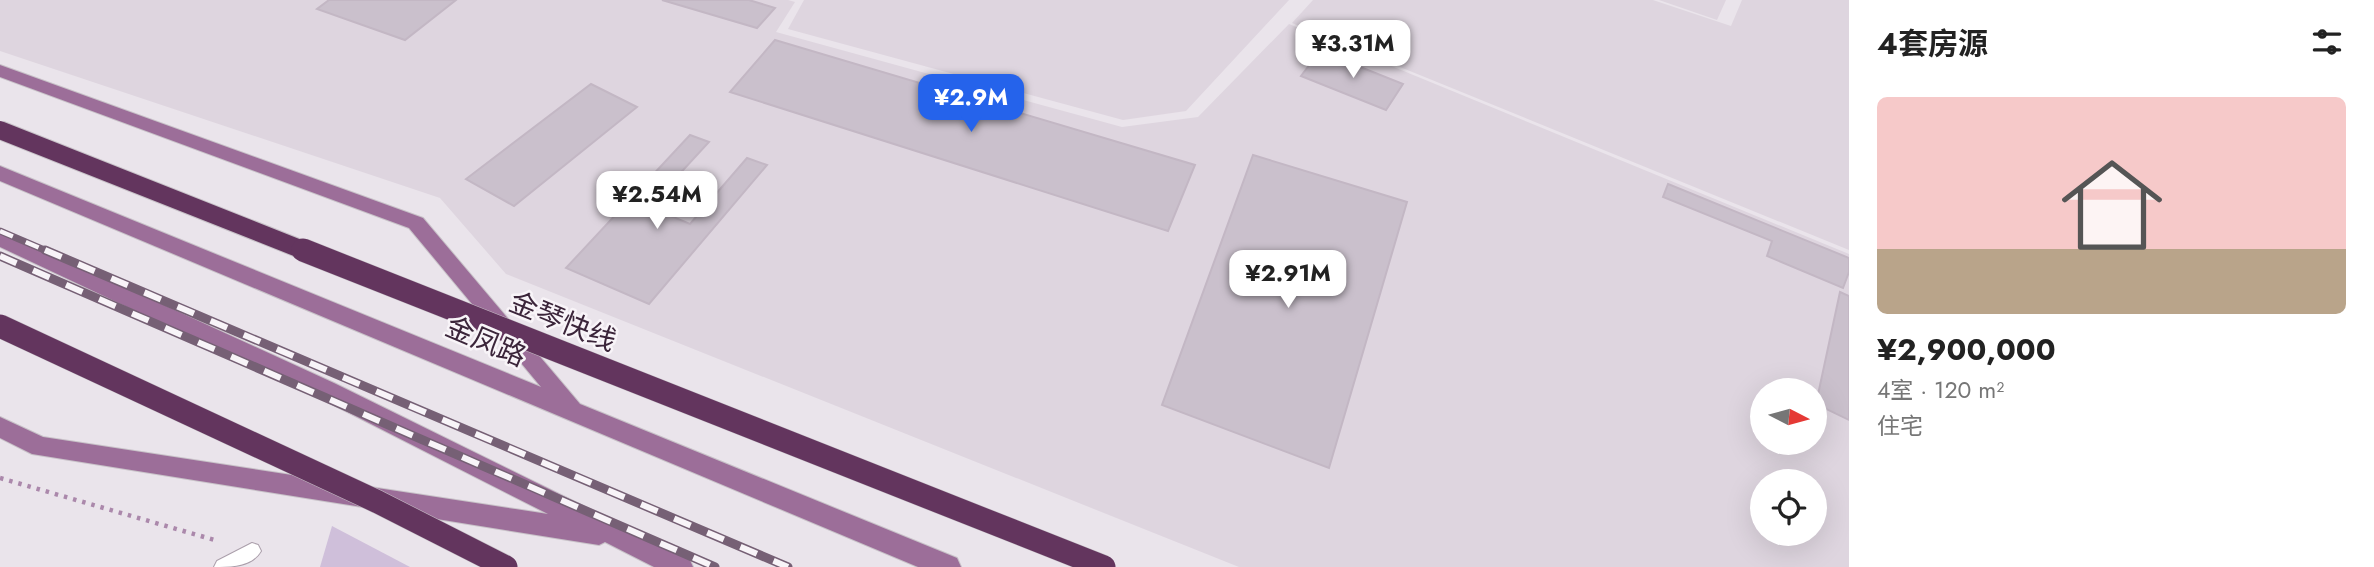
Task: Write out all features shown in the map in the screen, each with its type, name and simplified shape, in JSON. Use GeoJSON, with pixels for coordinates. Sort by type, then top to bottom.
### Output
{"type":"FeatureCollection","features":[{"type":"Feature","properties":{"kind":"highway","name":"金琴快线"},"geometry":{"type":"LineString","coordinates":[[0,131],[1104,567]]}},
{"type":"Feature","properties":{"kind":"highway"},"geometry":{"type":"LineString","coordinates":[[0,326],[378,502],[506,567]]}},
{"type":"Feature","properties":{"kind":"main road"},"geometry":{"type":"LineString","coordinates":[[0,71],[416,223],[573,410]]}},
{"type":"Feature","properties":{"kind":"main road","name":"金凤路"},"geometry":{"type":"LineString","coordinates":[[0,173],[948,567]]}},
{"type":"Feature","properties":{"kind":"main road"},"geometry":{"type":"LineString","coordinates":[[0,238],[326,390],[680,567]]}},
{"type":"Feature","properties":{"kind":"main road"},"geometry":{"type":"LineString","coordinates":[[0,427],[40,447],[619,537]]}},
{"type":"Feature","properties":{"kind":"lane"},"geometry":{"type":"LineString","coordinates":[[223,567],[252,551]]}},
{"type":"Feature","properties":{"kind":"path"},"geometry":{"type":"LineString","coordinates":[[0,478],[252,551]]}},
{"type":"Feature","properties":{"kind":"shaded area"},"geometry":{"type":"Polygon","coordinates":[[[0,0],[788,0],[795,2],[776,32],[1122,127],[1198,117],[1289,24],[1849,254],[1849,567],[1239,567],[506,274],[440,198],[0,51],[0,0]]]}},
{"type":"Feature","properties":{"kind":"shaded area"},"geometry":{"type":"Polygon","coordinates":[[[804,0],[1289,0],[1186,111],[1123,120],[788,29],[804,0]]]}},
{"type":"Feature","properties":{"kind":"shaded area"},"geometry":{"type":"Polygon","coordinates":[[[1313,0],[1653,0],[1731,26],[1742,0],[1849,0],[1849,250],[1292,23],[1313,0]]]}},
{"type":"Feature","properties":{"kind":"shaded area"},"geometry":{"type":"Polygon","coordinates":[[[1659,0],[1726,0],[1717,20],[1659,0]]]}},
{"type":"Feature","properties":{"kind":"shaded area"},"geometry":{"type":"Polygon","coordinates":[[[332,526],[410,567],[320,567],[332,526]]]}},
{"type":"Feature","properties":{"kind":"building"},"geometry":{"type":"Polygon","coordinates":[[[329,0],[456,0],[405,40],[317,9],[329,0]]]}},
{"type":"Feature","properties":{"kind":"building"},"geometry":{"type":"Polygon","coordinates":[[[662,0],[749,0],[775,8],[757,28],[662,0]]]}},
{"type":"Feature","properties":{"kind":"building"},"geometry":{"type":"Polygon","coordinates":[[[775,40],[1195,165],[1168,231],[730,92],[775,40]]]}},
{"type":"Feature","properties":{"kind":"building"},"geometry":{"type":"Polygon","coordinates":[[[1320,51],[1403,84],[1386,110],[1301,76],[1320,51]]]}},
{"type":"Feature","properties":{"kind":"building"},"geometry":{"type":"Polygon","coordinates":[[[591,84],[637,107],[514,206],[466,179],[591,84]]]}},
{"type":"Feature","properties":{"kind":"building"},"geometry":{"type":"Polygon","coordinates":[[[690,135],[709,142],[649,207],[690,224],[747,158],[767,165],[649,304],[566,268],[690,135]]]}},
{"type":"Feature","properties":{"kind":"building"},"geometry":{"type":"Polygon","coordinates":[[[1253,155],[1407,202],[1329,468],[1162,405],[1253,155]]]}},
{"type":"Feature","properties":{"kind":"building"},"geometry":{"type":"Polygon","coordinates":[[[1668,184],[1849,258],[1849,272],[1843,288],[1767,256],[1772,241],[1663,197],[1668,184]]]}},
{"type":"Feature","properties":{"kind":"building"},"geometry":{"type":"Polygon","coordinates":[[[1840,292],[1849,296],[1849,420],[1827,409],[1827,378],[1822,378],[1840,292]]]}},
{"type":"Feature","properties":{"kind":"railway"},"geometry":{"type":"LineString","coordinates":[[0,231],[49,252]]}},
{"type":"Feature","properties":{"kind":"railway"},"geometry":{"type":"LineString","coordinates":[[45,250],[788,567]]}},
{"type":"Feature","properties":{"kind":"railway"},"geometry":{"type":"LineString","coordinates":[[0,256],[715,567]]}}]}
